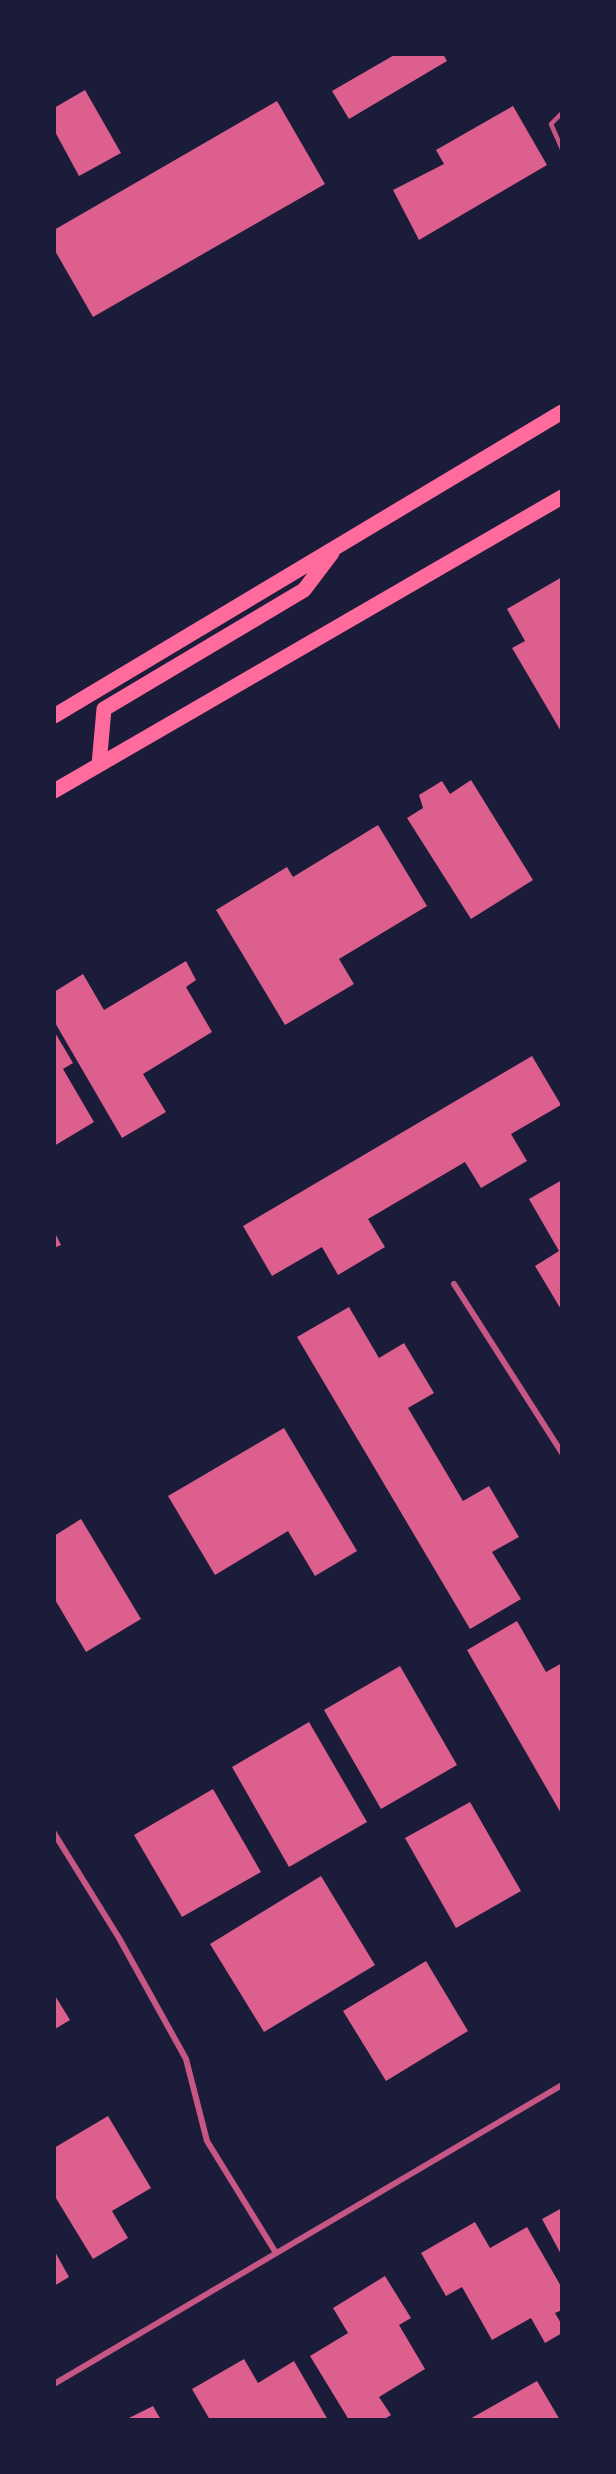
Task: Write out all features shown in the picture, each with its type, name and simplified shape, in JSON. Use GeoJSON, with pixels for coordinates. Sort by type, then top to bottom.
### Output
{"type":"FeatureCollection","features":[{"type":"Feature","properties":{"kind":"main road"},"geometry":{"type":"LineString","coordinates":[[54,716],[562,412]]}},
{"type":"Feature","properties":{"kind":"main road"},"geometry":{"type":"LineString","coordinates":[[54,791],[562,497]]}},
{"type":"Feature","properties":{"kind":"main road"},"geometry":{"type":"LineString","coordinates":[[99,765],[104,709],[304,590],[338,546]]}},
{"type":"Feature","properties":{"kind":"street"},"geometry":{"type":"LineString","coordinates":[[454,1284],[562,1454]]}},
{"type":"Feature","properties":{"kind":"street"},"geometry":{"type":"LineString","coordinates":[[54,1833],[119,1938],[186,2059],[207,2141],[276,2253]]}},
{"type":"Feature","properties":{"kind":"street"},"geometry":{"type":"LineString","coordinates":[[54,2384],[562,2085]]}},
{"type":"Feature","properties":{"kind":"lane"},"geometry":{"type":"LineString","coordinates":[[562,113],[551,124],[562,149]]}},
{"type":"Feature","properties":{"kind":"building"},"geometry":{"type":"Polygon","coordinates":[[[396,54],[443,54],[447,61],[349,119],[332,91],[396,54]]]}},
{"type":"Feature","properties":{"kind":"building"},"geometry":{"type":"Polygon","coordinates":[[[85,90],[121,153],[79,176],[54,130],[54,108],[85,90]]]}},
{"type":"Feature","properties":{"kind":"building"},"geometry":{"type":"Polygon","coordinates":[[[277,101],[325,184],[93,317],[54,249],[54,230],[277,101]]]}},
{"type":"Feature","properties":{"kind":"building"},"geometry":{"type":"Polygon","coordinates":[[[513,106],[547,165],[419,240],[393,190],[444,164],[436,150],[513,106]]]}},
{"type":"Feature","properties":{"kind":"building"},"geometry":{"type":"Polygon","coordinates":[[[562,577],[562,733],[512,648],[525,641],[507,609],[562,577]]]}},
{"type":"Feature","properties":{"kind":"building"},"geometry":{"type":"Polygon","coordinates":[[[471,780],[533,880],[471,919],[407,818],[423,808],[419,795],[442,781],[450,794],[471,780]]]}},
{"type":"Feature","properties":{"kind":"building"},"geometry":{"type":"Polygon","coordinates":[[[378,825],[427,906],[339,959],[354,984],[285,1025],[216,910],[287,867],[293,877],[378,825]]]}},
{"type":"Feature","properties":{"kind":"building"},"geometry":{"type":"Polygon","coordinates":[[[186,961],[196,980],[186,987],[212,1032],[143,1074],[166,1112],[122,1138],[54,1021],[54,992],[83,974],[104,1010],[186,961]]]}},
{"type":"Feature","properties":{"kind":"building"},"geometry":{"type":"Polygon","coordinates":[[[54,1031],[73,1063],[63,1069],[94,1122],[54,1146],[54,1031]]]}},
{"type":"Feature","properties":{"kind":"building"},"geometry":{"type":"Polygon","coordinates":[[[532,1056],[561,1105],[511,1134],[527,1161],[481,1188],[465,1162],[368,1219],[385,1247],[338,1275],[322,1247],[272,1276],[243,1226],[532,1056]]]}},
{"type":"Feature","properties":{"kind":"building"},"geometry":{"type":"Polygon","coordinates":[[[562,1180],[562,1311],[535,1266],[559,1251],[529,1199],[562,1180]]]}},
{"type":"Feature","properties":{"kind":"building"},"geometry":{"type":"Polygon","coordinates":[[[54,1231],[61,1245],[54,1248],[54,1231]]]}},
{"type":"Feature","properties":{"kind":"building"},"geometry":{"type":"Polygon","coordinates":[[[349,1307],[379,1358],[404,1343],[434,1393],[408,1408],[463,1501],[489,1486],[519,1537],[492,1552],[521,1599],[470,1629],[297,1337],[349,1307]]]}},
{"type":"Feature","properties":{"kind":"building"},"geometry":{"type":"Polygon","coordinates":[[[284,1428],[357,1551],[315,1576],[288,1531],[215,1575],[168,1496],[284,1428]]]}},
{"type":"Feature","properties":{"kind":"building"},"geometry":{"type":"Polygon","coordinates":[[[81,1519],[141,1619],[86,1652],[54,1598],[54,1536],[81,1519]]]}},
{"type":"Feature","properties":{"kind":"building"},"geometry":{"type":"Polygon","coordinates":[[[517,1621],[546,1672],[562,1663],[562,1815],[467,1650],[517,1621]]]}},
{"type":"Feature","properties":{"kind":"building"},"geometry":{"type":"Polygon","coordinates":[[[400,1666],[457,1765],[381,1809],[324,1710],[400,1666]]]}},
{"type":"Feature","properties":{"kind":"building"},"geometry":{"type":"Polygon","coordinates":[[[309,1722],[367,1822],[289,1867],[232,1767],[309,1722]]]}},
{"type":"Feature","properties":{"kind":"building"},"geometry":{"type":"Polygon","coordinates":[[[213,1789],[261,1872],[182,1917],[134,1835],[213,1789]]]}},
{"type":"Feature","properties":{"kind":"building"},"geometry":{"type":"Polygon","coordinates":[[[470,1802],[521,1891],[456,1928],[405,1838],[470,1802]]]}},
{"type":"Feature","properties":{"kind":"building"},"geometry":{"type":"Polygon","coordinates":[[[321,1876],[375,1965],[264,2032],[210,1944],[321,1876]]]}},
{"type":"Feature","properties":{"kind":"building"},"geometry":{"type":"Polygon","coordinates":[[[426,1961],[468,2031],[386,2081],[343,2011],[426,1961]]]}},
{"type":"Feature","properties":{"kind":"building"},"geometry":{"type":"Polygon","coordinates":[[[54,1994],[70,2020],[55,2029],[54,2027],[54,1994]]]}},
{"type":"Feature","properties":{"kind":"building"},"geometry":{"type":"Polygon","coordinates":[[[108,2116],[151,2188],[112,2211],[128,2238],[93,2259],[54,2195],[54,2148],[108,2116]]]}},
{"type":"Feature","properties":{"kind":"building"},"geometry":{"type":"Polygon","coordinates":[[[562,2208],[562,2256],[542,2219],[562,2208]]]}},
{"type":"Feature","properties":{"kind":"building"},"geometry":{"type":"Polygon","coordinates":[[[475,2222],[490,2248],[527,2227],[562,2288],[562,2310],[555,2313],[562,2325],[562,2333],[545,2343],[531,2318],[492,2340],[462,2287],[446,2296],[421,2253],[475,2222]]]}},
{"type":"Feature","properties":{"kind":"building"},"geometry":{"type":"Polygon","coordinates":[[[54,2250],[69,2277],[54,2286],[54,2250]]]}},
{"type":"Feature","properties":{"kind":"building"},"geometry":{"type":"Polygon","coordinates":[[[385,2276],[411,2318],[399,2325],[425,2369],[379,2397],[391,2415],[383,2420],[349,2420],[310,2356],[348,2333],[333,2308],[385,2276]]]}},
{"type":"Feature","properties":{"kind":"building"},"geometry":{"type":"Polygon","coordinates":[[[244,2359],[258,2383],[294,2361],[328,2420],[210,2420],[192,2389],[244,2359]]]}},
{"type":"Feature","properties":{"kind":"building"},"geometry":{"type":"Polygon","coordinates":[[[537,2381],[560,2420],[468,2420],[537,2381]]]}},
{"type":"Feature","properties":{"kind":"building"},"geometry":{"type":"Polygon","coordinates":[[[153,2406],[161,2420],[125,2420],[153,2406]]]}}]}
